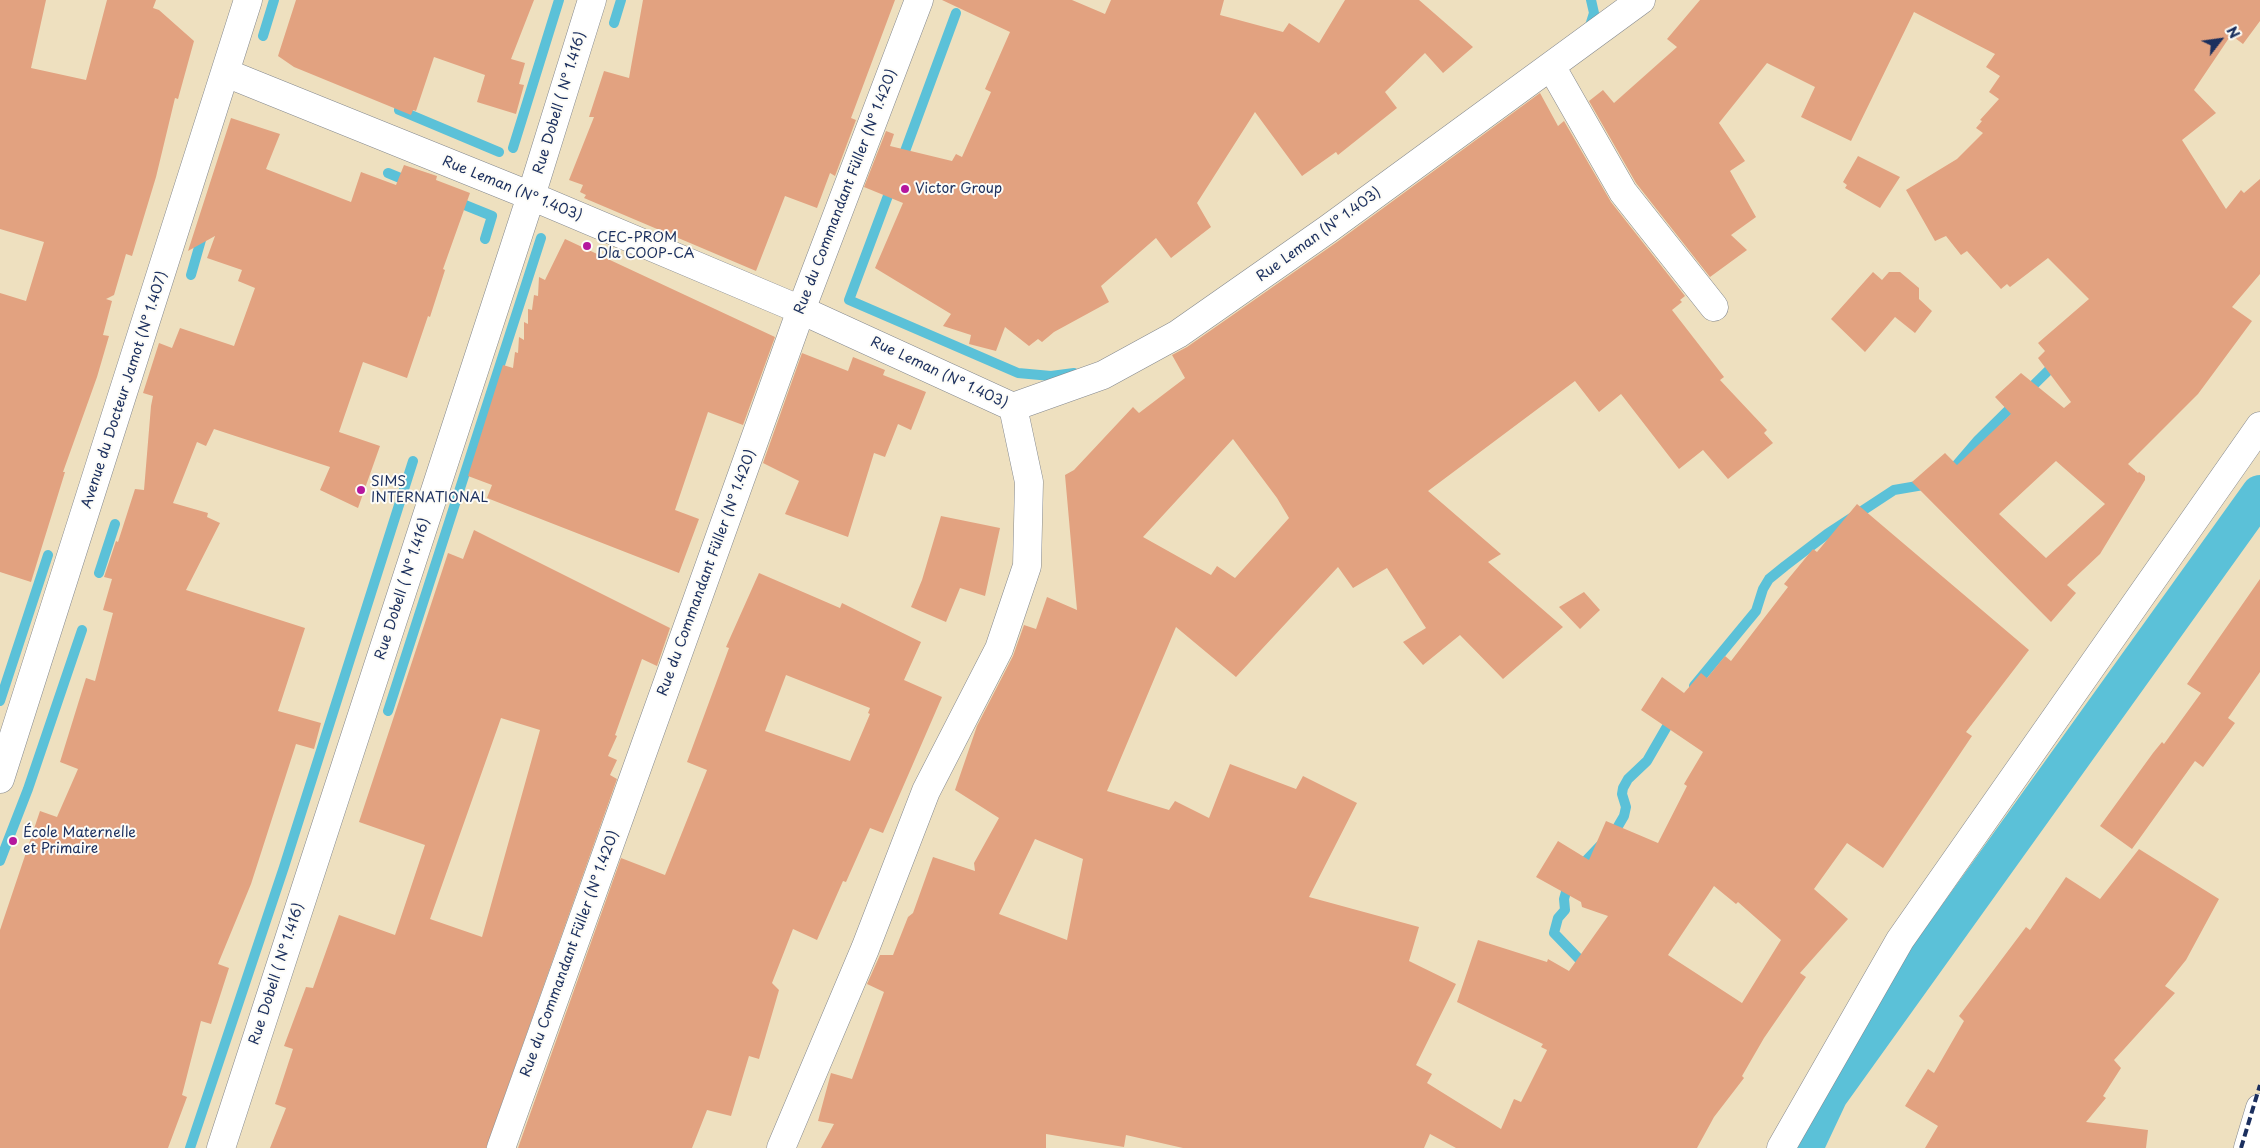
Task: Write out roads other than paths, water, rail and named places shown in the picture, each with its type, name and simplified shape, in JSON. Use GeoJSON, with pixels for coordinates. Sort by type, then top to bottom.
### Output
{"type":"FeatureCollection","features":[{"type":"Feature","properties":{"kind":"street","name":"Avenue du Docteur Jamot (N° 1.407)"},"geometry":{"type":"LineString","coordinates":[[0,778],[248,0]]}},
{"type":"Feature","properties":{"kind":"street","name":"Rue Dobell ( N° 1.416)"},"geometry":{"type":"LineString","coordinates":[[221,1148],[531,196],[592,0]]}},
{"type":"Feature","properties":{"kind":"street","name":"Rue du Commandant Füller (N° 1.420)"},"geometry":{"type":"LineString","coordinates":[[501,1148],[801,310],[919,0]]}},
{"type":"Feature","properties":{"kind":"street","name":"Rue Leman (N° 1.403)"},"geometry":{"type":"LineString","coordinates":[[226,73],[531,196],[801,310],[1013,407],[1103,374],[1178,334],[1328,229],[1641,0]]}},
{"type":"Feature","properties":{"kind":"street"},"geometry":{"type":"LineString","coordinates":[[1551,66],[1623,192],[1714,307]]}},
{"type":"Feature","properties":{"kind":"street"},"geometry":{"type":"LineString","coordinates":[[781,1148],[865,948],[926,791],[999,649],[1027,566],[1029,482],[1013,407]]}},
{"type":"Feature","properties":{"kind":"street"},"geometry":{"type":"LineString","coordinates":[[1781,1148],[1900,940],[2260,426]]}},
{"type":"Feature","properties":{"kind":"street"},"geometry":{"type":"LineString","coordinates":[[2248,1148],[2260,1108]]}},
{"type":"Feature","properties":{"kind":"waterway"},"geometry":{"type":"LineString","coordinates":[[263,36],[274,0]]}},
{"type":"Feature","properties":{"kind":"waterway"},"geometry":{"type":"LineString","coordinates":[[513,148],[559,0]]}},
{"type":"Feature","properties":{"kind":"waterway"},"geometry":{"type":"LineString","coordinates":[[614,23],[621,0]]}},
{"type":"Feature","properties":{"kind":"waterway"},"geometry":{"type":"LineString","coordinates":[[1589,29],[1594,13],[1591,0]]}},
{"type":"Feature","properties":{"kind":"waterway"},"geometry":{"type":"LineString","coordinates":[[901,162],[956,13]]}},
{"type":"Feature","properties":{"kind":"waterway"},"geometry":{"type":"LineString","coordinates":[[399,110],[499,152]]}},
{"type":"Feature","properties":{"kind":"waterway"},"geometry":{"type":"LineString","coordinates":[[388,173],[410,182]]}},
{"type":"Feature","properties":{"kind":"waterway"},"geometry":{"type":"LineString","coordinates":[[892,185],[849,300],[1018,373],[1051,376],[1074,373]]}},
{"type":"Feature","properties":{"kind":"waterway"},"geometry":{"type":"LineString","coordinates":[[455,201],[492,216],[485,239]]}},
{"type":"Feature","properties":{"kind":"waterway"},"geometry":{"type":"LineString","coordinates":[[191,275],[203,233]]}},
{"type":"Feature","properties":{"kind":"waterway"},"geometry":{"type":"LineString","coordinates":[[388,711],[541,238]]}},
{"type":"Feature","properties":{"kind":"waterway"},"geometry":{"type":"LineString","coordinates":[[1948,475],[1978,440],[2056,363]]}},
{"type":"Feature","properties":{"kind":"waterway"},"geometry":{"type":"LineString","coordinates":[[190,1148],[284,867],[413,461]]}},
{"type":"Feature","properties":{"kind":"waterway"},"geometry":{"type":"LineString","coordinates":[[1694,686],[1756,611],[1763,589],[1769,579],[1827,534],[1894,490],[1929,484]]}},
{"type":"Feature","properties":{"kind":"waterway"},"geometry":{"type":"LineString","coordinates":[[1804,1148],[1829,1095],[2260,494]]}},
{"type":"Feature","properties":{"kind":"waterway"},"geometry":{"type":"LineString","coordinates":[[99,573],[115,524]]}},
{"type":"Feature","properties":{"kind":"waterway"},"geometry":{"type":"LineString","coordinates":[[0,701],[48,555]]}},
{"type":"Feature","properties":{"kind":"waterway"},"geometry":{"type":"LineString","coordinates":[[0,861],[28,789],[82,630]]}},
{"type":"Feature","properties":{"kind":"waterway"},"geometry":{"type":"LineString","coordinates":[[1579,868],[1617,828],[1624,816],[1626,807],[1622,794],[1623,788],[1628,779],[1647,761],[1673,716]]}},
{"type":"Feature","properties":{"kind":"waterway"},"geometry":{"type":"LineString","coordinates":[[1569,881],[1564,899],[1565,910],[1558,918],[1554,933],[1580,960],[1584,969]]}},
{"type":"Feature","properties":{"kind":"railway"},"geometry":{"type":"LineString","coordinates":[[2241,1148],[2260,1085]]}},
{"type":"Feature","properties":{"kind":"place","name":"Victor Group"},"geometry":{"type":"Point","coordinates":[905,189]}},
{"type":"Feature","properties":{"kind":"place","name":"CEC-PROM Dla COOP-CA"},"geometry":{"type":"Point","coordinates":[587,246]}},
{"type":"Feature","properties":{"kind":"place","name":"SIMS INTERNATIONAL"},"geometry":{"type":"Point","coordinates":[361,490]}},
{"type":"Feature","properties":{"kind":"place","name":"École Maternelle et Primaire"},"geometry":{"type":"Point","coordinates":[13,841]}}]}
